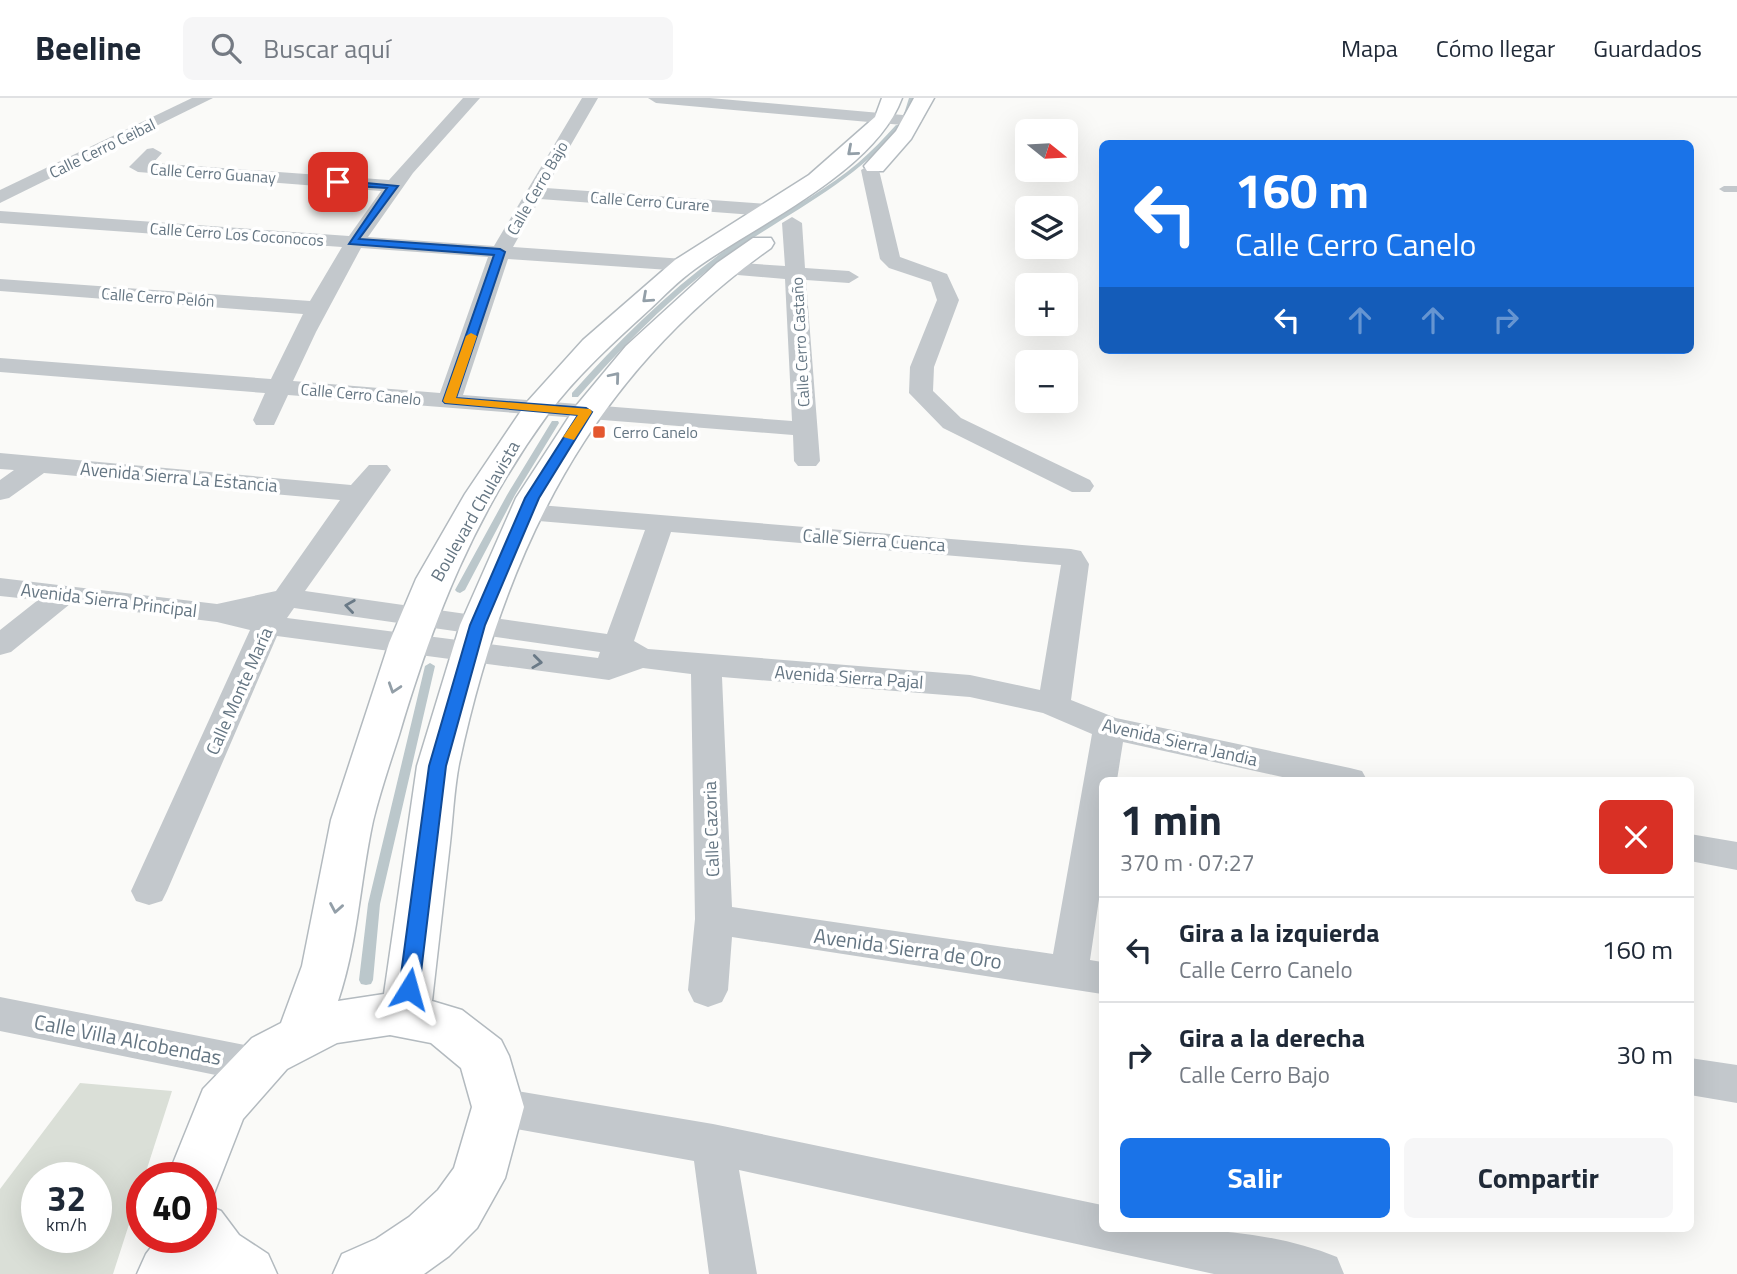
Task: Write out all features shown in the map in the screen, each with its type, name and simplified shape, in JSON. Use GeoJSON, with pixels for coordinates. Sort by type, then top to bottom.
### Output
{"type":"FeatureCollection","features":[{"type":"Feature","properties":{"kind":"street","name":"Calle Cerro Ceibal"},"geometry":{"type":"LineString","coordinates":[[0,197],[205,98]]}},
{"type":"Feature","properties":{"kind":"street"},"geometry":{"type":"LineString","coordinates":[[265,420],[315,309],[352,242],[438,130],[472,98]]}},
{"type":"Feature","properties":{"kind":"street","name":"Calle Cerro Bajo"},"geometry":{"type":"LineString","coordinates":[[449,401],[500,252],[590,98]]}},
{"type":"Feature","properties":{"kind":"street"},"geometry":{"type":"LineString","coordinates":[[656,98],[904,109]]}},
{"type":"Feature","properties":{"kind":"street","name":"Boulevard Chulavista"},"geometry":{"type":"LineString","coordinates":[[302,1034],[326,965],[352,820],[413,629],[434,579],[481,494],[537,408],[593,346],[684,265],[779,216],[824,205],[870,170],[899,142],[904,109]]}},
{"type":"Feature","properties":{"kind":"street","name":"Boulevard Chulavista"},"geometry":{"type":"LineString","coordinates":[[406,1013],[438,766],[474,639],[532,498],[586,412],[636,352],[817,180],[904,109]]}},
{"type":"Feature","properties":{"kind":"street","name":"Calle Cerro Guanay"},"geometry":{"type":"LineString","coordinates":[[153,153],[138,167],[393,186]]}},
{"type":"Feature","properties":{"kind":"street"},"geometry":{"type":"LineString","coordinates":[[870,170],[890,259],[896,264],[940,278],[948,300],[922,367],[921,393],[951,423],[1081,486]]}},
{"type":"Feature","properties":{"kind":"street","name":"Calle Cerro Curare"},"geometry":{"type":"LineString","coordinates":[[533,193],[779,216]]}},
{"type":"Feature","properties":{"kind":"street","name":"Calle Cerro Castaño"},"geometry":{"type":"LineString","coordinates":[[779,216],[797,273],[807,461]]}},
{"type":"Feature","properties":{"kind":"street","name":"Calle Cerro Los Coconocos"},"geometry":{"type":"LineString","coordinates":[[0,217],[684,265]]}},
{"type":"Feature","properties":{"kind":"street"},"geometry":{"type":"LineString","coordinates":[[726,268],[849,277]]}},
{"type":"Feature","properties":{"kind":"street","name":"Calle Cerro Pelón"},"geometry":{"type":"LineString","coordinates":[[0,285],[315,309]]}},
{"type":"Feature","properties":{"kind":"street","name":"Calle Cerro Canelo"},"geometry":{"type":"LineString","coordinates":[[0,365],[805,429]]}},
{"type":"Feature","properties":{"kind":"street","name":"Avenida Sierra La Estancia"},"geometry":{"type":"LineString","coordinates":[[0,461],[358,494]]}},
{"type":"Feature","properties":{"kind":"street"},"geometry":{"type":"LineString","coordinates":[[0,492],[40,464]]}},
{"type":"Feature","properties":{"kind":"street","name":"Calle Monte María"},"geometry":{"type":"LineString","coordinates":[[149,891],[267,625],[358,494],[378,470]]}},
{"type":"Feature","properties":{"kind":"street","name":"Calle Sierra Cuenca"},"geometry":{"type":"LineString","coordinates":[[527,512],[1071,556],[1075,564],[1054,705]]}},
{"type":"Feature","properties":{"kind":"street"},"geometry":{"type":"LineString","coordinates":[[622,658],[661,523]]}},
{"type":"Feature","properties":{"kind":"street","name":"Avenida Sierra Principal"},"geometry":{"type":"LineString","coordinates":[[0,587],[217,613]]}},
{"type":"Feature","properties":{"kind":"street"},"geometry":{"type":"LineString","coordinates":[[0,645],[63,595]]}},
{"type":"Feature","properties":{"kind":"street"},"geometry":{"type":"LineString","coordinates":[[217,613],[287,597],[413,629]]}},
{"type":"Feature","properties":{"kind":"street"},"geometry":{"type":"LineString","coordinates":[[217,613],[267,625],[413,629]]}},
{"type":"Feature","properties":{"kind":"street","name":"Avenida Sierra Pajal"},"geometry":{"type":"LineString","coordinates":[[413,629],[622,658],[970,686],[1054,705]]}},
{"type":"Feature","properties":{"kind":"street","name":"Calle Cazoria"},"geometry":{"type":"LineString","coordinates":[[706,666],[714,919],[708,990]]}},
{"type":"Feature","properties":{"kind":"street","name":"Avenida Sierra Jandia"},"geometry":{"type":"LineString","coordinates":[[1054,705],[1109,728],[1336,777]]}},
{"type":"Feature","properties":{"kind":"street"},"geometry":{"type":"LineString","coordinates":[[1104,777],[1109,728]]}},
{"type":"Feature","properties":{"kind":"street"},"geometry":{"type":"LineString","coordinates":[[1086,975],[1099,835]]}},
{"type":"Feature","properties":{"kind":"street"},"geometry":{"type":"LineString","coordinates":[[1694,848],[1737,856]]}},
{"type":"Feature","properties":{"kind":"street","name":"Avenida Sierra de Oro"},"geometry":{"type":"LineString","coordinates":[[714,919],[1086,975]]}},
{"type":"Feature","properties":{"kind":"street"},"geometry":{"type":"LineString","coordinates":[[197,1162],[200,1144],[222,1102],[255,1065],[302,1034],[349,1017],[373,1012],[406,1013],[443,1022],[472,1042],[491,1071],[499,1107],[492,1148],[472,1190],[438,1229],[383,1269]]}},
{"type":"Feature","properties":{"kind":"street","name":"Calle Villa Alcobendas"},"geometry":{"type":"LineString","coordinates":[[0,1014],[255,1065]]}},
{"type":"Feature","properties":{"kind":"street"},"geometry":{"type":"LineString","coordinates":[[1694,1077],[1737,1084]]}},
{"type":"Feature","properties":{"kind":"street"},"geometry":{"type":"LineString","coordinates":[[499,1107],[713,1144],[1099,1227]]}},
{"type":"Feature","properties":{"kind":"street"},"geometry":{"type":"LineString","coordinates":[[713,1144],[733,1274]]}},
{"type":"Feature","properties":{"kind":"street"},"geometry":{"type":"LineString","coordinates":[[1124,1232],[1320,1274]]}},
{"type":"Feature","properties":{"kind":"street"},"geometry":{"type":"LineString","coordinates":[[217,1252],[248,1274]]}},
{"type":"Feature","properties":{"kind":"street"},"geometry":{"type":"LineString","coordinates":[[166,1274],[182,1253]]}},
{"type":"Feature","properties":{"kind":"lane"},"geometry":{"type":"LineString","coordinates":[[1724,189],[1737,189]]}},
{"type":"Feature","properties":{"kind":"shaded area"},"geometry":{"type":"Polygon","coordinates":[[[80,1083],[172,1091],[149,1162],[126,1162],[126,1234],[113,1274],[0,1274],[0,1189],[80,1083]]]}},
{"type":"Feature","properties":{"kind":"waterway"},"geometry":{"type":"LineString","coordinates":[[907,114],[912,98]]}},
{"type":"Feature","properties":{"kind":"waterway"},"geometry":{"type":"LineString","coordinates":[[575,395],[626,340],[682,288],[744,240],[815,197],[860,165],[898,126]]}},
{"type":"Feature","properties":{"kind":"waterway"},"geometry":{"type":"LineString","coordinates":[[460,590],[511,495],[555,423]]}},
{"type":"Feature","properties":{"kind":"waterway"},"geometry":{"type":"LineString","coordinates":[[366,980],[374,904],[430,666]]}},
{"type":"Feature","properties":{"kind":"slow traffic"},"geometry":{"type":"LineString","coordinates":[[471,336],[449,401],[586,412],[570,437]]}},
{"type":"Feature","properties":{"kind":"place","name":"Cerro Canelo"},"geometry":{"type":"Point","coordinates":[599,432]}},
{"type":"Feature","properties":{"kind":"route"},"geometry":{"type":"LineString","coordinates":[[338,182],[393,186],[352,242],[500,252],[449,401],[586,412],[532,498],[478,625],[457,692],[438,766],[409,989]]}}]}
